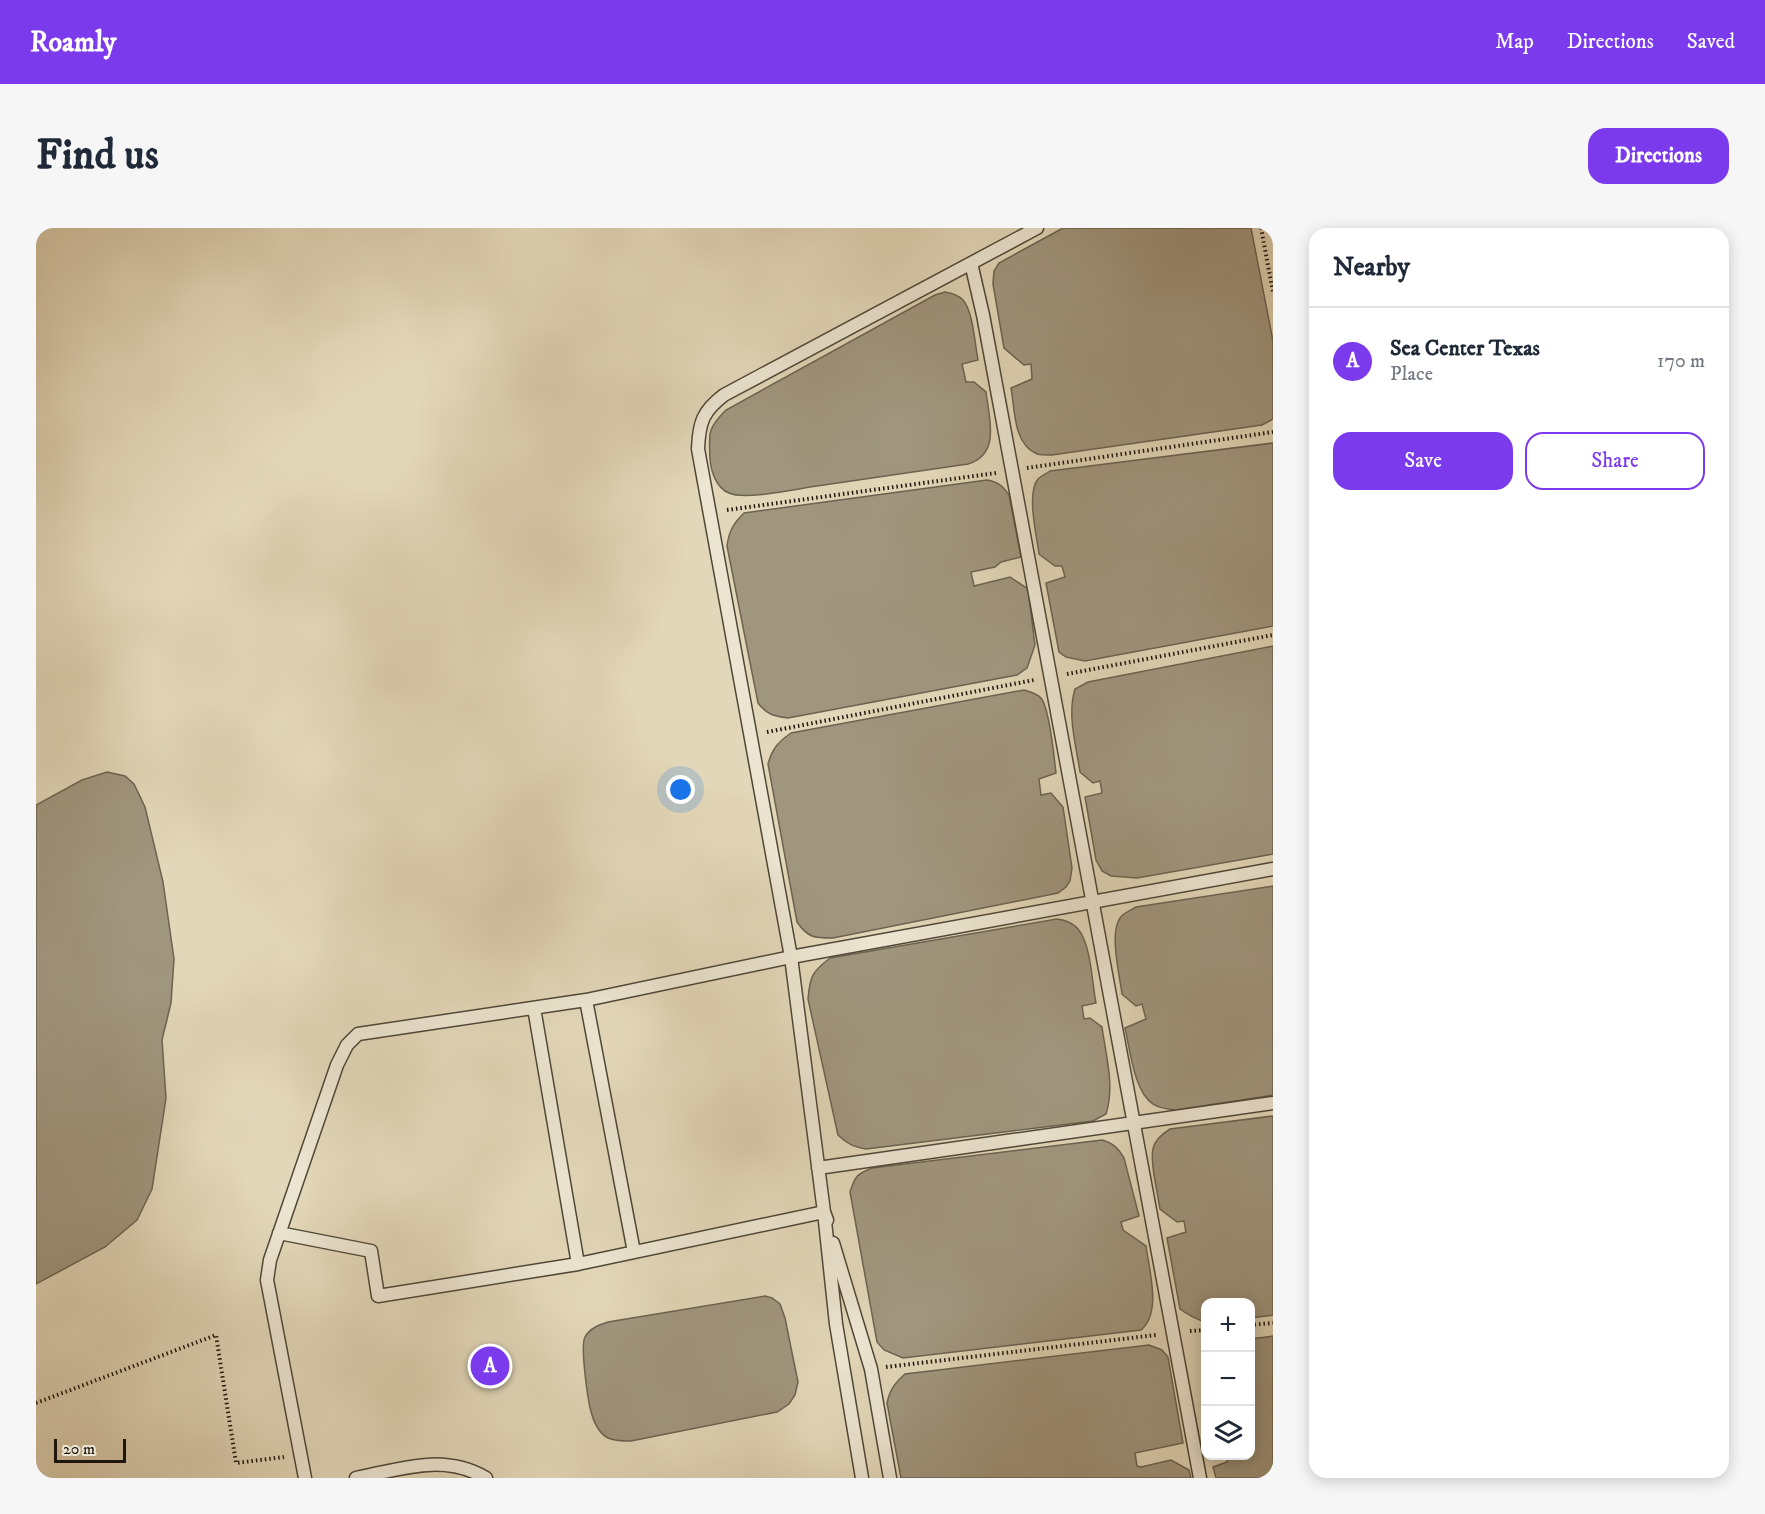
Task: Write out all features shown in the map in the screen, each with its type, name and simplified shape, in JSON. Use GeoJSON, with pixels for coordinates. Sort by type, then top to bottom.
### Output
{"type":"FeatureCollection","features":[{"type":"Feature","properties":{"kind":"lane"},"geometry":{"type":"LineString","coordinates":[[862,1478],[836,1324],[791,957],[698,449],[699,431],[704,415],[724,395],[1037,228]]}},
{"type":"Feature","properties":{"kind":"lane"},"geometry":{"type":"LineString","coordinates":[[971,263],[1052,677],[1200,1478]]}},
{"type":"Feature","properties":{"kind":"lane"},"geometry":{"type":"LineString","coordinates":[[305,1478],[267,1280],[270,1260],[337,1065],[347,1044],[358,1035],[586,1000],[791,957],[1273,869]]}},
{"type":"Feature","properties":{"kind":"lane"},"geometry":{"type":"LineString","coordinates":[[586,1000],[634,1252]]}},
{"type":"Feature","properties":{"kind":"lane"},"geometry":{"type":"LineString","coordinates":[[534,1008],[578,1264]]}},
{"type":"Feature","properties":{"kind":"lane"},"geometry":{"type":"LineString","coordinates":[[818,1168],[1273,1103]]}},
{"type":"Feature","properties":{"kind":"lane"},"geometry":{"type":"LineString","coordinates":[[279,1233],[370,1251],[378,1296],[578,1264],[824,1212]]}},
{"type":"Feature","properties":{"kind":"lane"},"geometry":{"type":"LineString","coordinates":[[824,1212],[871,1369],[890,1478]]}},
{"type":"Feature","properties":{"kind":"lane"},"geometry":{"type":"LineString","coordinates":[[356,1478],[439,1463],[460,1467],[486,1478]]}},
{"type":"Feature","properties":{"kind":"path"},"geometry":{"type":"LineString","coordinates":[[1261,228],[1273,292]]}},
{"type":"Feature","properties":{"kind":"path"},"geometry":{"type":"LineString","coordinates":[[710,513],[1273,432]]}},
{"type":"Feature","properties":{"kind":"path"},"geometry":{"type":"LineString","coordinates":[[750,735],[1273,635]]}},
{"type":"Feature","properties":{"kind":"path"},"geometry":{"type":"LineString","coordinates":[[1255,1325],[1273,1323]]}},
{"type":"Feature","properties":{"kind":"path"},"geometry":{"type":"LineString","coordinates":[[871,1369],[1201,1330]]}},
{"type":"Feature","properties":{"kind":"path"},"geometry":{"type":"LineString","coordinates":[[36,1403],[216,1335],[236,1463],[300,1455]]}},
{"type":"Feature","properties":{"kind":"shaded area"},"geometry":{"type":"Polygon","coordinates":[[[1063,228],[1251,228],[1273,341],[1273,419],[1262,425],[1052,455],[1037,454],[1029,449],[1019,434],[1011,388],[1032,379],[1031,364],[1024,365],[1004,348],[993,284],[994,271],[999,263],[1063,228]]]}},
{"type":"Feature","properties":{"kind":"shaded area"},"geometry":{"type":"Polygon","coordinates":[[[945,292],[963,300],[971,320],[978,360],[962,364],[966,382],[974,382],[986,392],[990,424],[989,444],[978,459],[968,464],[768,494],[736,495],[724,491],[715,479],[712,469],[710,432],[715,422],[726,410],[935,295],[945,292]]]}},
{"type":"Feature","properties":{"kind":"shaded area"},"geometry":{"type":"Polygon","coordinates":[[[1273,443],[1273,626],[1085,661],[1066,657],[1059,652],[1046,583],[1065,577],[1062,566],[1055,566],[1039,554],[1033,505],[1033,495],[1038,479],[1050,471],[1273,443]]]}},
{"type":"Feature","properties":{"kind":"shaded area"},"geometry":{"type":"Polygon","coordinates":[[[987,480],[1000,485],[1009,495],[1021,557],[1001,562],[995,567],[971,572],[974,586],[1010,577],[1028,589],[1035,645],[1027,668],[1017,675],[788,718],[771,714],[761,707],[758,703],[727,546],[732,528],[744,513],[987,480]]]}},
{"type":"Feature","properties":{"kind":"shaded area"},"geometry":{"type":"Polygon","coordinates":[[[1273,646],[1273,854],[1137,878],[1111,876],[1102,871],[1096,860],[1085,797],[1102,793],[1100,781],[1093,783],[1080,772],[1072,720],[1075,689],[1088,682],[1273,646]]]}},
{"type":"Feature","properties":{"kind":"shaded area"},"geometry":{"type":"Polygon","coordinates":[[[1024,690],[1041,698],[1049,722],[1056,773],[1039,779],[1041,795],[1051,793],[1063,807],[1072,868],[1070,881],[1066,887],[1058,893],[833,938],[808,934],[797,922],[768,764],[771,754],[779,743],[791,733],[1024,690]]]}},
{"type":"Feature","properties":{"kind":"shaded area"},"geometry":{"type":"Polygon","coordinates":[[[107,772],[125,776],[134,784],[145,807],[163,882],[174,959],[171,1003],[162,1040],[166,1098],[152,1189],[137,1220],[105,1247],[36,1284],[36,805],[82,780],[107,772]]]}},
{"type":"Feature","properties":{"kind":"shaded area"},"geometry":{"type":"Polygon","coordinates":[[[1273,886],[1273,1095],[1176,1110],[1156,1106],[1141,1090],[1137,1080],[1125,1028],[1146,1019],[1142,1004],[1136,1006],[1122,994],[1115,944],[1115,934],[1120,918],[1136,907],[1273,886]]]}},
{"type":"Feature","properties":{"kind":"shaded area"},"geometry":{"type":"Polygon","coordinates":[[[1057,919],[1068,922],[1078,929],[1086,944],[1096,1003],[1082,1006],[1084,1019],[1090,1018],[1102,1027],[1110,1082],[1106,1114],[1093,1121],[866,1149],[844,1141],[838,1135],[808,999],[811,980],[819,967],[830,958],[1057,919]]]}},
{"type":"Feature","properties":{"kind":"shaded area"},"geometry":{"type":"Polygon","coordinates":[[[1273,1116],[1273,1315],[1255,1317],[1255,1298],[1201,1298],[1201,1320],[1180,1309],[1167,1238],[1186,1232],[1184,1221],[1177,1222],[1160,1209],[1152,1154],[1155,1143],[1170,1129],[1273,1116]]]}},
{"type":"Feature","properties":{"kind":"shaded area"},"geometry":{"type":"Polygon","coordinates":[[[1102,1140],[1115,1146],[1124,1158],[1139,1216],[1121,1222],[1123,1230],[1146,1246],[1153,1302],[1151,1313],[1141,1330],[903,1358],[884,1350],[877,1342],[850,1192],[857,1176],[872,1168],[1102,1140]]]}},
{"type":"Feature","properties":{"kind":"shaded area"},"geometry":{"type":"Polygon","coordinates":[[[765,1296],[780,1304],[785,1318],[798,1382],[795,1395],[789,1404],[777,1412],[631,1441],[610,1439],[600,1431],[590,1409],[584,1362],[585,1337],[592,1329],[608,1322],[765,1296]]]}},
{"type":"Feature","properties":{"kind":"shaded area"},"geometry":{"type":"Polygon","coordinates":[[[1273,1336],[1273,1478],[1216,1478],[1213,1467],[1227,1460],[1255,1460],[1255,1338],[1273,1336]]]}},
{"type":"Feature","properties":{"kind":"shaded area"},"geometry":{"type":"Polygon","coordinates":[[[1149,1345],[1162,1350],[1168,1357],[1183,1443],[1135,1453],[1137,1466],[1171,1460],[1189,1470],[1191,1478],[901,1478],[887,1403],[893,1387],[905,1374],[1149,1345]]]}},
{"type":"Feature","properties":{"kind":"place","name":"Sea Center Texas"},"geometry":{"type":"Point","coordinates":[490,1366]}}]}
